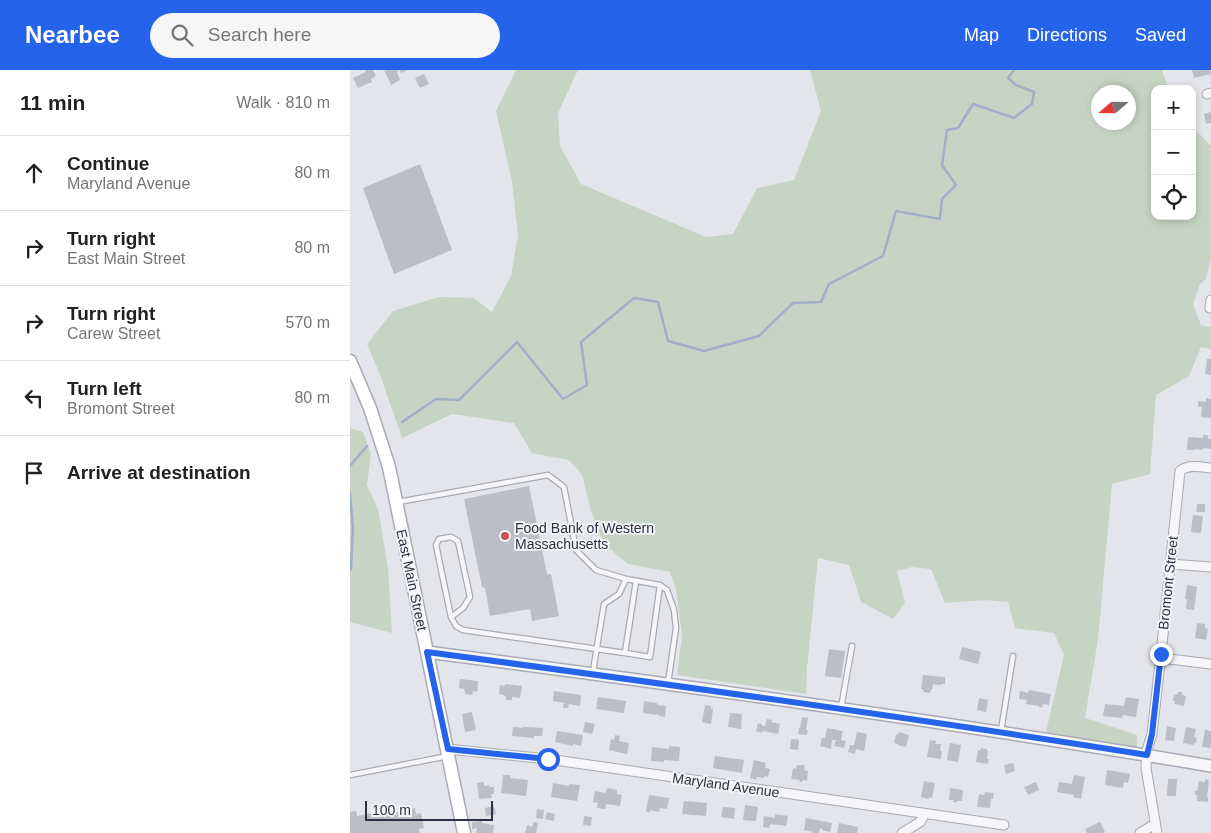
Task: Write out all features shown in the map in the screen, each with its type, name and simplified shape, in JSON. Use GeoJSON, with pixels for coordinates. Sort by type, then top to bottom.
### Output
{"type":"FeatureCollection","features":[{"type":"Feature","properties":{"kind":"main road","name":"East Main Street"},"geometry":{"type":"LineString","coordinates":[[350,361],[370,408],[388,467],[464,833]]}},
{"type":"Feature","properties":{"kind":"street","name":"Bromont Street"},"geometry":{"type":"LineString","coordinates":[[1156,829],[1146,768],[1161,658],[1180,471],[1184,467],[1194,466],[1211,468]]}},
{"type":"Feature","properties":{"kind":"street"},"geometry":{"type":"LineString","coordinates":[[1170,564],[1211,567]]}},
{"type":"Feature","properties":{"kind":"street"},"geometry":{"type":"LineString","coordinates":[[427,652],[1001,732],[1211,766]]}},
{"type":"Feature","properties":{"kind":"street"},"geometry":{"type":"LineString","coordinates":[[1161,658],[1211,664]]}},
{"type":"Feature","properties":{"kind":"street","name":"Maryland Avenue"},"geometry":{"type":"LineString","coordinates":[[448,752],[548,759],[1004,825]]}},
{"type":"Feature","properties":{"kind":"street"},"geometry":{"type":"LineString","coordinates":[[902,833],[920,822],[925,814]]}},
{"type":"Feature","properties":{"kind":"street"},"geometry":{"type":"LineString","coordinates":[[1140,833],[1156,829]]}},
{"type":"Feature","properties":{"kind":"lane"},"geometry":{"type":"LineString","coordinates":[[396,502],[548,475],[564,486],[576,550],[596,570],[626,579],[660,585],[667,590],[674,610],[676,628],[667,685]]}},
{"type":"Feature","properties":{"kind":"lane"},"geometry":{"type":"LineString","coordinates":[[451,617],[463,608],[470,597],[458,541],[452,537],[439,539],[436,545],[451,617],[456,626],[463,630],[650,657],[660,585]]}},
{"type":"Feature","properties":{"kind":"lane"},"geometry":{"type":"LineString","coordinates":[[593,674],[604,604],[619,594],[626,579]]}},
{"type":"Feature","properties":{"kind":"lane"},"geometry":{"type":"LineString","coordinates":[[625,653],[636,581]]}},
{"type":"Feature","properties":{"kind":"lane"},"geometry":{"type":"LineString","coordinates":[[841,709],[852,646]]}},
{"type":"Feature","properties":{"kind":"lane"},"geometry":{"type":"LineString","coordinates":[[1001,732],[1013,656]]}},
{"type":"Feature","properties":{"kind":"lane"},"geometry":{"type":"LineString","coordinates":[[350,775],[448,752]]}},
{"type":"Feature","properties":{"kind":"green space"},"geometry":{"type":"Polygon","coordinates":[[[516,70],[578,70],[558,113],[560,146],[581,184],[706,237],[733,234],[757,188],[794,180],[821,111],[810,70],[1164,70],[1162,71],[1167,85],[1151,85],[1151,220],[1196,220],[1196,130],[1211,146],[1211,257],[1206,279],[1200,284],[1193,304],[1201,325],[1211,327],[1211,349],[1201,347],[1189,376],[1156,395],[1150,474],[1112,484],[1098,640],[1085,718],[1137,735],[1137,748],[1046,732],[1064,655],[1054,633],[1015,628],[1008,602],[986,600],[945,603],[931,569],[912,567],[897,571],[905,603],[893,619],[861,602],[849,565],[818,558],[806,694],[677,675],[682,635],[676,589],[670,572],[628,564],[603,543],[591,511],[582,475],[575,466],[568,460],[532,453],[514,423],[452,414],[402,438],[367,344],[393,311],[439,297],[474,298],[492,312],[511,276],[518,235],[512,182],[496,111],[516,70]]]}},
{"type":"Feature","properties":{"kind":"green space"},"geometry":{"type":"Polygon","coordinates":[[[350,428],[363,432],[371,454],[367,485],[378,509],[388,568],[392,633],[350,622],[350,428]]]}},
{"type":"Feature","properties":{"kind":"building"},"geometry":{"type":"Polygon","coordinates":[[[365,70],[373,70],[376,76],[371,79],[372,82],[358,88],[353,78],[366,72],[365,70]]]}},
{"type":"Feature","properties":{"kind":"building"},"geometry":{"type":"Polygon","coordinates":[[[384,70],[400,70],[397,72],[400,80],[391,85],[384,70]]]}},
{"type":"Feature","properties":{"kind":"building"},"geometry":{"type":"Polygon","coordinates":[[[1192,70],[1210,70],[1211,74],[1194,78],[1192,70]]]}},
{"type":"Feature","properties":{"kind":"building"},"geometry":{"type":"Polygon","coordinates":[[[424,74],[429,84],[420,88],[415,78],[424,74]]]}},
{"type":"Feature","properties":{"kind":"building"},"geometry":{"type":"Polygon","coordinates":[[[1211,112],[1211,123],[1206,124],[1204,114],[1211,112]]]}},
{"type":"Feature","properties":{"kind":"building"},"geometry":{"type":"Polygon","coordinates":[[[420,164],[452,250],[394,274],[363,188],[420,164]]]}},
{"type":"Feature","properties":{"kind":"building"},"geometry":{"type":"Polygon","coordinates":[[[1207,359],[1211,359],[1211,375],[1205,374],[1207,359]]]}},
{"type":"Feature","properties":{"kind":"building"},"geometry":{"type":"Polygon","coordinates":[[[1206,398],[1211,399],[1211,418],[1201,417],[1202,407],[1198,407],[1198,401],[1206,402],[1206,398]]]}},
{"type":"Feature","properties":{"kind":"building"},"geometry":{"type":"Polygon","coordinates":[[[1203,435],[1208,435],[1208,439],[1211,439],[1211,449],[1187,450],[1188,437],[1203,438],[1203,435]]]}},
{"type":"Feature","properties":{"kind":"building","name":"Food Bank of Western Massachusetts"},"geometry":{"type":"Polygon","coordinates":[[[529,486],[547,574],[551,574],[559,616],[532,621],[530,609],[490,616],[485,588],[482,587],[464,499],[529,486]]]}},
{"type":"Feature","properties":{"kind":"building"},"geometry":{"type":"Polygon","coordinates":[[[1197,504],[1205,504],[1205,512],[1196,512],[1197,504]]]}},
{"type":"Feature","properties":{"kind":"building"},"geometry":{"type":"Polygon","coordinates":[[[1193,515],[1203,516],[1201,533],[1191,532],[1193,515]]]}},
{"type":"Feature","properties":{"kind":"building"},"geometry":{"type":"Polygon","coordinates":[[[1187,585],[1197,587],[1194,610],[1186,609],[1187,585]]]}},
{"type":"Feature","properties":{"kind":"building"},"geometry":{"type":"Polygon","coordinates":[[[1197,623],[1205,624],[1205,628],[1208,629],[1206,640],[1195,638],[1197,623]]]}},
{"type":"Feature","properties":{"kind":"building"},"geometry":{"type":"Polygon","coordinates":[[[962,647],[981,652],[978,664],[959,659],[962,647]]]}},
{"type":"Feature","properties":{"kind":"building"},"geometry":{"type":"Polygon","coordinates":[[[829,649],[845,651],[841,678],[825,676],[829,649]]]}},
{"type":"Feature","properties":{"kind":"building"},"geometry":{"type":"Polygon","coordinates":[[[923,675],[945,677],[945,684],[933,684],[930,693],[923,692],[924,690],[921,689],[923,675]]]}},
{"type":"Feature","properties":{"kind":"building"},"geometry":{"type":"Polygon","coordinates":[[[460,679],[478,681],[477,692],[473,691],[472,695],[465,694],[464,689],[459,688],[460,679]]]}},
{"type":"Feature","properties":{"kind":"building"},"geometry":{"type":"Polygon","coordinates":[[[505,684],[522,686],[520,698],[512,697],[512,700],[506,700],[506,696],[499,694],[500,685],[505,686],[505,684]]]}},
{"type":"Feature","properties":{"kind":"building"},"geometry":{"type":"Polygon","coordinates":[[[1029,690],[1051,694],[1049,705],[1043,704],[1042,708],[1026,704],[1027,700],[1019,699],[1020,691],[1028,693],[1029,690]]]}},
{"type":"Feature","properties":{"kind":"building"},"geometry":{"type":"Polygon","coordinates":[[[554,691],[581,695],[580,706],[569,704],[568,708],[563,708],[564,703],[553,701],[554,691]]]}},
{"type":"Feature","properties":{"kind":"building"},"geometry":{"type":"Polygon","coordinates":[[[1178,692],[1182,692],[1182,695],[1186,696],[1184,706],[1174,704],[1174,695],[1178,694],[1178,692]]]}},
{"type":"Feature","properties":{"kind":"building"},"geometry":{"type":"Polygon","coordinates":[[[598,697],[626,701],[624,713],[596,709],[598,697]]]}},
{"type":"Feature","properties":{"kind":"building"},"geometry":{"type":"Polygon","coordinates":[[[1126,697],[1139,699],[1136,717],[1123,715],[1122,718],[1103,716],[1105,704],[1124,706],[1126,697]]]}},
{"type":"Feature","properties":{"kind":"building"},"geometry":{"type":"Polygon","coordinates":[[[979,698],[988,700],[986,712],[977,710],[979,698]]]}},
{"type":"Feature","properties":{"kind":"building"},"geometry":{"type":"Polygon","coordinates":[[[644,701],[666,706],[665,717],[643,713],[644,701]]]}},
{"type":"Feature","properties":{"kind":"building"},"geometry":{"type":"Polygon","coordinates":[[[705,705],[711,706],[711,709],[713,709],[711,724],[702,722],[705,705]]]}},
{"type":"Feature","properties":{"kind":"building"},"geometry":{"type":"Polygon","coordinates":[[[472,712],[476,730],[465,732],[462,714],[472,712]]]}},
{"type":"Feature","properties":{"kind":"building"},"geometry":{"type":"Polygon","coordinates":[[[730,713],[742,714],[741,729],[728,727],[730,713]]]}},
{"type":"Feature","properties":{"kind":"building"},"geometry":{"type":"Polygon","coordinates":[[[802,717],[808,718],[807,735],[798,734],[802,717]]]}},
{"type":"Feature","properties":{"kind":"building"},"geometry":{"type":"Polygon","coordinates":[[[767,719],[780,724],[778,734],[756,731],[758,723],[765,726],[767,719]]]}},
{"type":"Feature","properties":{"kind":"building"},"geometry":{"type":"Polygon","coordinates":[[[585,722],[595,724],[592,734],[583,732],[585,722]]]}},
{"type":"Feature","properties":{"kind":"building"},"geometry":{"type":"Polygon","coordinates":[[[1167,726],[1176,728],[1174,741],[1165,740],[1167,726]]]}},
{"type":"Feature","properties":{"kind":"building"},"geometry":{"type":"Polygon","coordinates":[[[513,727],[543,728],[542,736],[534,736],[534,738],[512,736],[513,727]]]}},
{"type":"Feature","properties":{"kind":"building"},"geometry":{"type":"Polygon","coordinates":[[[1186,727],[1196,729],[1194,737],[1197,738],[1194,745],[1183,743],[1186,727]]]}},
{"type":"Feature","properties":{"kind":"building"},"geometry":{"type":"Polygon","coordinates":[[[827,728],[843,731],[841,740],[846,741],[844,748],[834,746],[836,740],[832,740],[831,749],[820,746],[822,738],[825,738],[827,728]]]}},
{"type":"Feature","properties":{"kind":"building"},"geometry":{"type":"Polygon","coordinates":[[[1205,730],[1211,731],[1210,748],[1202,747],[1205,730]]]}},
{"type":"Feature","properties":{"kind":"building"},"geometry":{"type":"Polygon","coordinates":[[[557,731],[583,735],[581,746],[555,742],[557,731]]]}},
{"type":"Feature","properties":{"kind":"building"},"geometry":{"type":"Polygon","coordinates":[[[857,732],[867,734],[864,751],[856,749],[855,754],[848,752],[850,745],[854,745],[857,732]]]}},
{"type":"Feature","properties":{"kind":"building"},"geometry":{"type":"Polygon","coordinates":[[[899,732],[909,735],[906,747],[894,743],[896,734],[898,735],[899,732]]]}},
{"type":"Feature","properties":{"kind":"building"},"geometry":{"type":"Polygon","coordinates":[[[615,735],[620,736],[619,741],[629,743],[627,754],[609,750],[611,739],[614,740],[615,735]]]}},
{"type":"Feature","properties":{"kind":"building"},"geometry":{"type":"Polygon","coordinates":[[[791,739],[799,740],[798,750],[790,749],[791,739]]]}},
{"type":"Feature","properties":{"kind":"building"},"geometry":{"type":"Polygon","coordinates":[[[930,740],[936,741],[935,744],[941,744],[941,759],[927,757],[930,740]]]}},
{"type":"Feature","properties":{"kind":"building"},"geometry":{"type":"Polygon","coordinates":[[[950,743],[961,745],[958,762],[947,760],[950,743]]]}},
{"type":"Feature","properties":{"kind":"building"},"geometry":{"type":"Polygon","coordinates":[[[669,746],[680,747],[679,761],[651,761],[652,747],[669,749],[669,746]]]}},
{"type":"Feature","properties":{"kind":"building"},"geometry":{"type":"Polygon","coordinates":[[[981,748],[988,751],[988,764],[976,762],[978,750],[980,751],[981,748]]]}},
{"type":"Feature","properties":{"kind":"building"},"geometry":{"type":"Polygon","coordinates":[[[715,756],[744,760],[742,773],[713,768],[715,756]]]}},
{"type":"Feature","properties":{"kind":"building"},"geometry":{"type":"Polygon","coordinates":[[[754,760],[766,763],[765,768],[770,769],[768,777],[757,777],[756,780],[750,778],[754,760]]]}},
{"type":"Feature","properties":{"kind":"building"},"geometry":{"type":"Polygon","coordinates":[[[1013,763],[1015,771],[1006,774],[1004,765],[1013,763]]]}},
{"type":"Feature","properties":{"kind":"building"},"geometry":{"type":"Polygon","coordinates":[[[797,765],[805,765],[804,770],[808,771],[807,781],[799,782],[800,780],[791,779],[793,768],[796,769],[797,765]]]}},
{"type":"Feature","properties":{"kind":"building"},"geometry":{"type":"Polygon","coordinates":[[[1107,770],[1130,774],[1128,783],[1124,782],[1123,788],[1105,785],[1107,770]]]}},
{"type":"Feature","properties":{"kind":"building"},"geometry":{"type":"Polygon","coordinates":[[[503,775],[511,775],[510,778],[528,780],[526,796],[501,793],[503,775]]]}},
{"type":"Feature","properties":{"kind":"building"},"geometry":{"type":"Polygon","coordinates":[[[1074,775],[1085,777],[1081,799],[1073,797],[1074,795],[1057,792],[1059,782],[1072,784],[1074,775]]]}},
{"type":"Feature","properties":{"kind":"building"},"geometry":{"type":"Polygon","coordinates":[[[1168,779],[1177,779],[1176,796],[1167,796],[1168,779]]]}},
{"type":"Feature","properties":{"kind":"building"},"geometry":{"type":"Polygon","coordinates":[[[1205,779],[1209,780],[1208,802],[1197,801],[1195,791],[1197,791],[1199,781],[1205,782],[1205,779]]]}},
{"type":"Feature","properties":{"kind":"building"},"geometry":{"type":"Polygon","coordinates":[[[924,781],[935,783],[932,798],[921,797],[924,781]]]}},
{"type":"Feature","properties":{"kind":"building"},"geometry":{"type":"Polygon","coordinates":[[[484,782],[484,786],[494,787],[494,794],[491,794],[492,798],[479,799],[477,783],[484,782]]]}},
{"type":"Feature","properties":{"kind":"building"},"geometry":{"type":"Polygon","coordinates":[[[1036,782],[1039,790],[1028,795],[1024,787],[1036,782]]]}},
{"type":"Feature","properties":{"kind":"building"},"geometry":{"type":"Polygon","coordinates":[[[553,783],[569,786],[569,784],[580,785],[577,801],[551,797],[553,783]]]}},
{"type":"Feature","properties":{"kind":"building"},"geometry":{"type":"Polygon","coordinates":[[[607,788],[617,790],[617,794],[622,795],[620,806],[606,804],[605,809],[597,808],[598,803],[593,802],[595,791],[606,793],[607,788]]]}},
{"type":"Feature","properties":{"kind":"building"},"geometry":{"type":"Polygon","coordinates":[[[950,788],[963,790],[962,801],[957,801],[957,803],[949,800],[950,788]]]}},
{"type":"Feature","properties":{"kind":"building"},"geometry":{"type":"Polygon","coordinates":[[[985,792],[994,793],[990,808],[977,807],[979,794],[984,795],[985,792]]]}},
{"type":"Feature","properties":{"kind":"building"},"geometry":{"type":"Polygon","coordinates":[[[649,795],[669,798],[667,809],[660,808],[659,812],[650,810],[650,812],[646,812],[649,795]]]}},
{"type":"Feature","properties":{"kind":"building"},"geometry":{"type":"Polygon","coordinates":[[[684,801],[707,803],[706,816],[682,814],[684,801]]]}},
{"type":"Feature","properties":{"kind":"building"},"geometry":{"type":"Polygon","coordinates":[[[745,805],[758,807],[756,821],[743,820],[745,805]]]}},
{"type":"Feature","properties":{"kind":"building"},"geometry":{"type":"Polygon","coordinates":[[[494,806],[496,814],[486,816],[485,808],[494,806]]]}},
{"type":"Feature","properties":{"kind":"building"},"geometry":{"type":"Polygon","coordinates":[[[723,807],[735,808],[734,819],[721,817],[723,807]]]}},
{"type":"Feature","properties":{"kind":"building"},"geometry":{"type":"Polygon","coordinates":[[[415,808],[416,814],[421,813],[424,828],[419,829],[420,833],[350,833],[350,812],[356,811],[357,816],[373,813],[373,817],[415,808]]]}},
{"type":"Feature","properties":{"kind":"building"},"geometry":{"type":"Polygon","coordinates":[[[537,809],[544,810],[543,819],[536,818],[537,809]]]}},
{"type":"Feature","properties":{"kind":"building"},"geometry":{"type":"Polygon","coordinates":[[[547,812],[555,814],[554,821],[545,819],[547,812]]]}},
{"type":"Feature","properties":{"kind":"building"},"geometry":{"type":"Polygon","coordinates":[[[775,814],[788,816],[786,826],[770,824],[769,828],[763,827],[764,816],[775,818],[775,814]]]}},
{"type":"Feature","properties":{"kind":"building"},"geometry":{"type":"Polygon","coordinates":[[[584,816],[592,817],[591,826],[583,825],[584,816]]]}},
{"type":"Feature","properties":{"kind":"building"},"geometry":{"type":"Polygon","coordinates":[[[806,818],[832,823],[830,832],[820,828],[819,833],[804,830],[806,818]]]}},
{"type":"Feature","properties":{"kind":"building"},"geometry":{"type":"Polygon","coordinates":[[[482,821],[482,823],[494,825],[493,833],[476,833],[477,828],[472,829],[472,822],[482,821]]]}},
{"type":"Feature","properties":{"kind":"building"},"geometry":{"type":"Polygon","coordinates":[[[534,822],[538,823],[536,833],[525,833],[527,825],[532,827],[534,822]]]}},
{"type":"Feature","properties":{"kind":"building"},"geometry":{"type":"Polygon","coordinates":[[[1100,822],[1105,832],[1087,833],[1085,829],[1100,822]]]}},
{"type":"Feature","properties":{"kind":"building"},"geometry":{"type":"Polygon","coordinates":[[[839,823],[858,827],[857,833],[837,833],[839,823]]]}},
{"type":"Feature","properties":{"kind":"waterway"},"geometry":{"type":"LineString","coordinates":[[402,422],[436,399],[459,400],[517,342],[563,399],[587,385],[581,342],[634,298],[658,302],[668,341],[704,351],[759,336],[793,303],[821,302],[829,284],[883,256],[896,211],[940,219],[942,199],[956,185],[942,165],[947,130],[958,128],[973,104],[1014,118],[1032,104],[1034,92],[1016,85],[1008,78],[1014,70]]}},
{"type":"Feature","properties":{"kind":"waterway"},"geometry":{"type":"LineString","coordinates":[[350,466],[367,446]]}},
{"type":"Feature","properties":{"kind":"waterway"},"geometry":{"type":"LineString","coordinates":[[350,493],[353,528],[350,570]]}},
{"type":"Feature","properties":{"kind":"place","name":"Food Bank of Western Massachusetts"},"geometry":{"type":"Point","coordinates":[505,536]}},
{"type":"Feature","properties":{"kind":"route"},"geometry":{"type":"LineString","coordinates":[[548,759],[448,749],[427,652],[773,699],[1147,755],[1152,734],[1161,654]]}}]}
